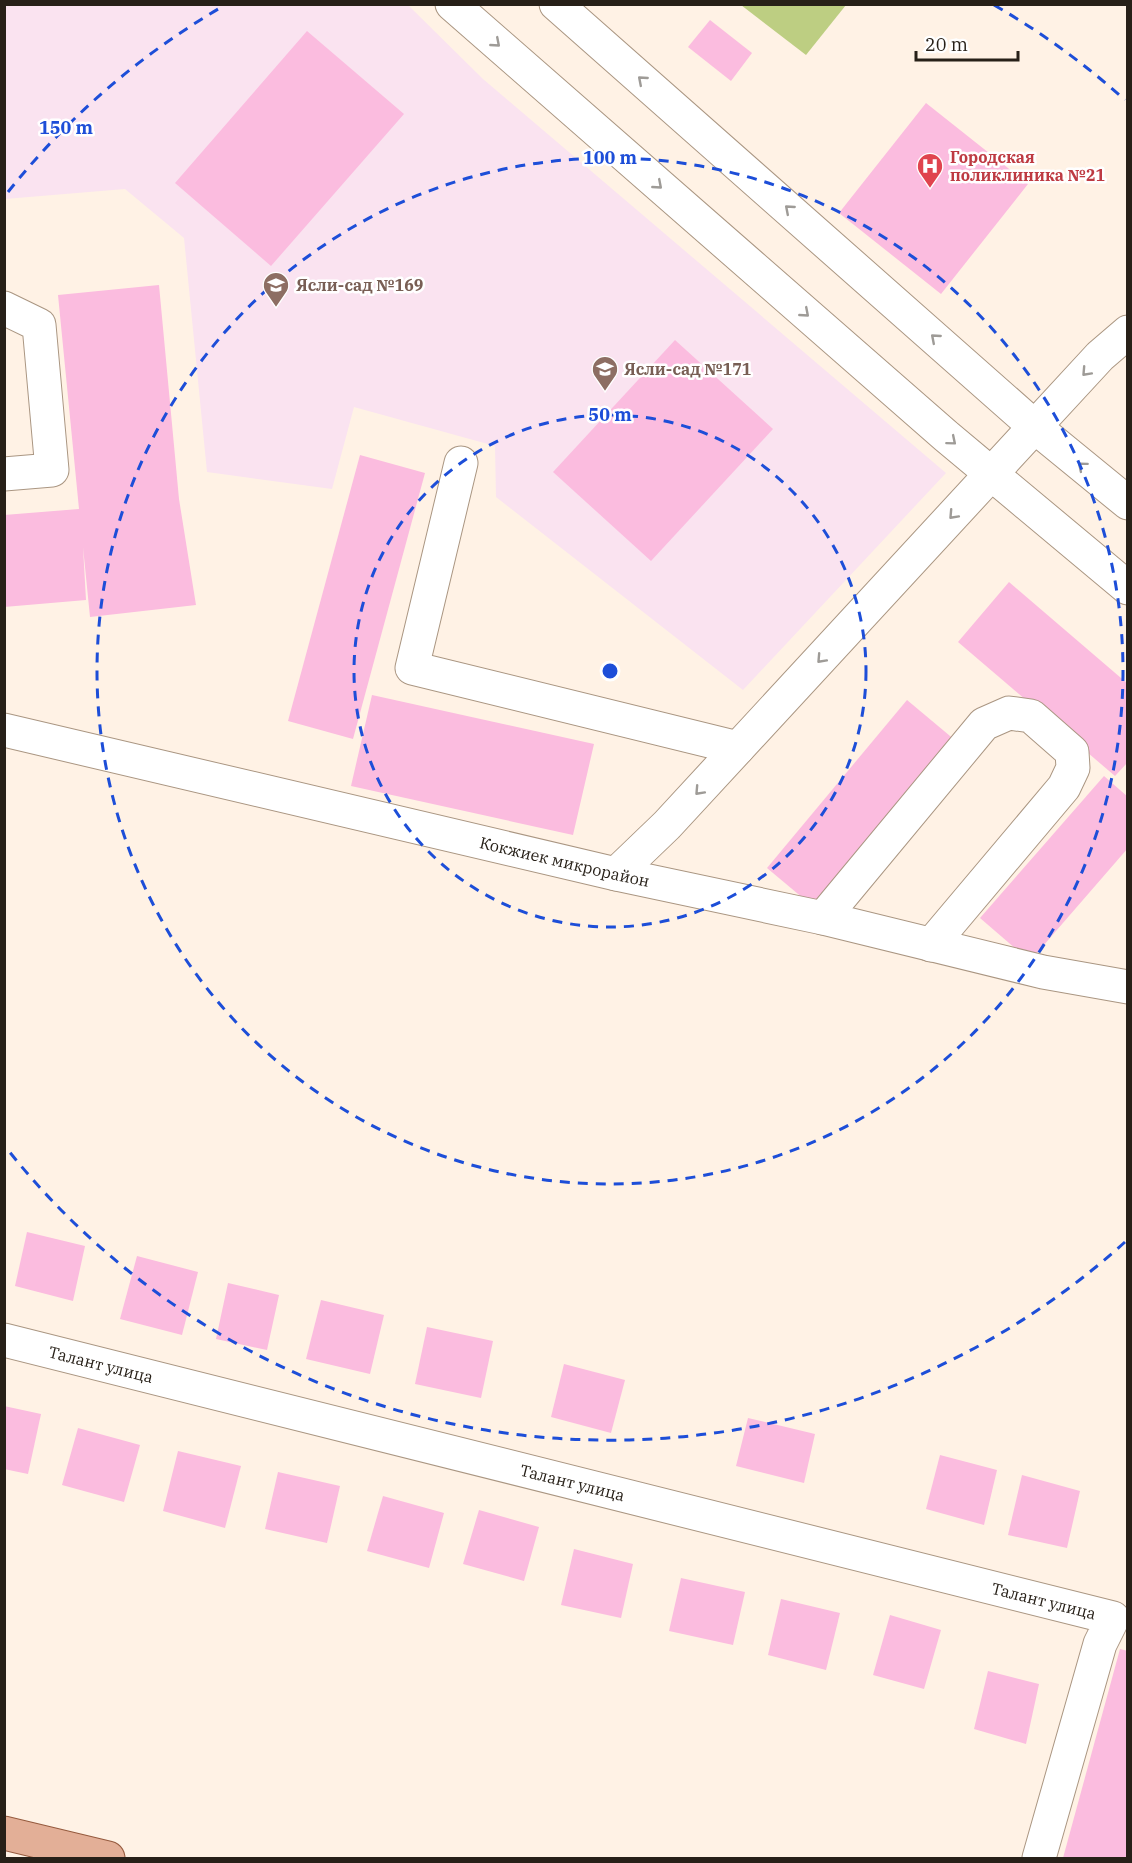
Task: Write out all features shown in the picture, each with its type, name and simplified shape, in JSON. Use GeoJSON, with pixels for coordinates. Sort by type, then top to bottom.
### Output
{"type":"FeatureCollection","features":[{"type":"Feature","properties":{"kind":"main road"},"geometry":{"type":"LineString","coordinates":[[4,1833],[108,1858]]}},
{"type":"Feature","properties":{"kind":"street"},"geometry":{"type":"LineString","coordinates":[[452,4],[991,475],[1128,588]]}},
{"type":"Feature","properties":{"kind":"street"},"geometry":{"type":"LineString","coordinates":[[556,4],[1035,427],[1128,503]]}},
{"type":"Feature","properties":{"kind":"street"},"geometry":{"type":"LineString","coordinates":[[4,308],[39,325],[52,470],[4,474]]}},
{"type":"Feature","properties":{"kind":"street"},"geometry":{"type":"LineString","coordinates":[[616,874],[667,825],[1100,356],[1128,332]]}},
{"type":"Feature","properties":{"kind":"street"},"geometry":{"type":"LineString","coordinates":[[461,463],[412,668],[738,748]]}},
{"type":"Feature","properties":{"kind":"street"},"geometry":{"type":"LineString","coordinates":[[822,918],[984,724],[1009,713],[1031,717],[1072,752],[1073,768],[1064,787],[931,945]]}},
{"type":"Feature","properties":{"kind":"street","name":"Кокжиек микрорайон"},"geometry":{"type":"LineString","coordinates":[[4,730],[616,874],[822,918],[1043,972],[1128,987]]}},
{"type":"Feature","properties":{"kind":"street","name":"Талант улица"},"geometry":{"type":"LineString","coordinates":[[4,1340],[1117,1620]]}},
{"type":"Feature","properties":{"kind":"street"},"geometry":{"type":"LineString","coordinates":[[1039,1858],[1117,1620]]}},
{"type":"Feature","properties":{"kind":"shaded area"},"geometry":{"type":"Polygon","coordinates":[[[5,5],[408,5],[483,79],[946,473],[743,690],[496,497],[495,446],[354,407],[332,489],[207,472],[184,238],[125,189],[5,199],[5,5]]]}},
{"type":"Feature","properties":{"kind":"green space"},"geometry":{"type":"Polygon","coordinates":[[[741,5],[846,5],[806,55],[741,5]]]}},
{"type":"Feature","properties":{"kind":"building"},"geometry":{"type":"Polygon","coordinates":[[[710,20],[752,53],[731,81],[688,47],[710,20]]]}},
{"type":"Feature","properties":{"kind":"building"},"geometry":{"type":"Polygon","coordinates":[[[307,31],[404,114],[271,266],[175,183],[307,31]]]}},
{"type":"Feature","properties":{"kind":"building"},"geometry":{"type":"Polygon","coordinates":[[[926,103],[1028,184],[941,294],[839,213],[926,103]]]}},
{"type":"Feature","properties":{"kind":"building"},"geometry":{"type":"Polygon","coordinates":[[[159,285],[179,499],[196,605],[90,617],[83,547],[86,600],[4,607],[4,515],[79,509],[58,295],[159,285]]]}},
{"type":"Feature","properties":{"kind":"building"},"geometry":{"type":"Polygon","coordinates":[[[675,340],[773,429],[651,561],[553,472],[675,340]]]}},
{"type":"Feature","properties":{"kind":"building"},"geometry":{"type":"Polygon","coordinates":[[[360,455],[425,473],[353,739],[288,721],[360,455]]]}},
{"type":"Feature","properties":{"kind":"building"},"geometry":{"type":"Polygon","coordinates":[[[1009,582],[1128,684],[1128,762],[1115,776],[958,642],[1009,582]]]}},
{"type":"Feature","properties":{"kind":"building"},"geometry":{"type":"Polygon","coordinates":[[[372,695],[594,744],[573,835],[351,786],[372,695]]]}},
{"type":"Feature","properties":{"kind":"building"},"geometry":{"type":"Polygon","coordinates":[[[907,700],[956,741],[816,909],[767,868],[907,700]]]}},
{"type":"Feature","properties":{"kind":"building"},"geometry":{"type":"Polygon","coordinates":[[[1104,776],[1128,797],[1128,848],[1030,961],[980,918],[1104,776]]]}},
{"type":"Feature","properties":{"kind":"building"},"geometry":{"type":"Polygon","coordinates":[[[27,1232],[85,1246],[73,1301],[15,1286],[27,1232]]]}},
{"type":"Feature","properties":{"kind":"building"},"geometry":{"type":"Polygon","coordinates":[[[137,1256],[198,1272],[182,1335],[120,1319],[137,1256]]]}},
{"type":"Feature","properties":{"kind":"building"},"geometry":{"type":"Polygon","coordinates":[[[228,1283],[279,1295],[267,1350],[216,1339],[228,1283]]]}},
{"type":"Feature","properties":{"kind":"building"},"geometry":{"type":"Polygon","coordinates":[[[321,1300],[384,1315],[370,1374],[306,1359],[321,1300]]]}},
{"type":"Feature","properties":{"kind":"building"},"geometry":{"type":"Polygon","coordinates":[[[427,1327],[493,1341],[481,1398],[415,1384],[427,1327]]]}},
{"type":"Feature","properties":{"kind":"building"},"geometry":{"type":"Polygon","coordinates":[[[564,1364],[625,1380],[611,1433],[551,1417],[564,1364]]]}},
{"type":"Feature","properties":{"kind":"building"},"geometry":{"type":"Polygon","coordinates":[[[4,1406],[41,1414],[28,1474],[4,1469],[4,1406]]]}},
{"type":"Feature","properties":{"kind":"building"},"geometry":{"type":"Polygon","coordinates":[[[748,1418],[815,1434],[804,1483],[736,1466],[748,1418]]]}},
{"type":"Feature","properties":{"kind":"building"},"geometry":{"type":"Polygon","coordinates":[[[78,1428],[140,1445],[124,1502],[62,1485],[78,1428]]]}},
{"type":"Feature","properties":{"kind":"building"},"geometry":{"type":"Polygon","coordinates":[[[178,1451],[241,1466],[225,1528],[163,1511],[178,1451]]]}},
{"type":"Feature","properties":{"kind":"building"},"geometry":{"type":"Polygon","coordinates":[[[940,1455],[997,1470],[984,1525],[926,1509],[940,1455]]]}},
{"type":"Feature","properties":{"kind":"building"},"geometry":{"type":"Polygon","coordinates":[[[278,1472],[340,1486],[327,1543],[265,1529],[278,1472]]]}},
{"type":"Feature","properties":{"kind":"building"},"geometry":{"type":"Polygon","coordinates":[[[1022,1475],[1080,1491],[1067,1548],[1008,1535],[1022,1475]]]}},
{"type":"Feature","properties":{"kind":"building"},"geometry":{"type":"Polygon","coordinates":[[[383,1496],[444,1513],[429,1568],[367,1551],[383,1496]]]}},
{"type":"Feature","properties":{"kind":"building"},"geometry":{"type":"Polygon","coordinates":[[[479,1510],[539,1527],[524,1581],[463,1564],[479,1510]]]}},
{"type":"Feature","properties":{"kind":"building"},"geometry":{"type":"Polygon","coordinates":[[[574,1549],[633,1564],[621,1618],[561,1605],[574,1549]]]}},
{"type":"Feature","properties":{"kind":"building"},"geometry":{"type":"Polygon","coordinates":[[[681,1578],[745,1592],[733,1645],[669,1631],[681,1578]]]}},
{"type":"Feature","properties":{"kind":"building"},"geometry":{"type":"Polygon","coordinates":[[[781,1599],[840,1613],[826,1670],[768,1655],[781,1599]]]}},
{"type":"Feature","properties":{"kind":"building"},"geometry":{"type":"Polygon","coordinates":[[[890,1615],[941,1630],[924,1689],[873,1675],[890,1615]]]}},
{"type":"Feature","properties":{"kind":"building"},"geometry":{"type":"Polygon","coordinates":[[[1120,1649],[1128,1651],[1128,1858],[1063,1858],[1120,1649]]]}},
{"type":"Feature","properties":{"kind":"building"},"geometry":{"type":"Polygon","coordinates":[[[988,1671],[1039,1684],[1026,1744],[974,1729],[988,1671]]]}},
{"type":"Feature","properties":{"kind":"place","name":"Городская поликлиника №21"},"geometry":{"type":"Point","coordinates":[930,189]}},
{"type":"Feature","properties":{"kind":"place","name":"Ясли-сад №169"},"geometry":{"type":"Point","coordinates":[276,308]}},
{"type":"Feature","properties":{"kind":"place","name":"Ясли-сад №171"},"geometry":{"type":"Point","coordinates":[605,392]}}]}
